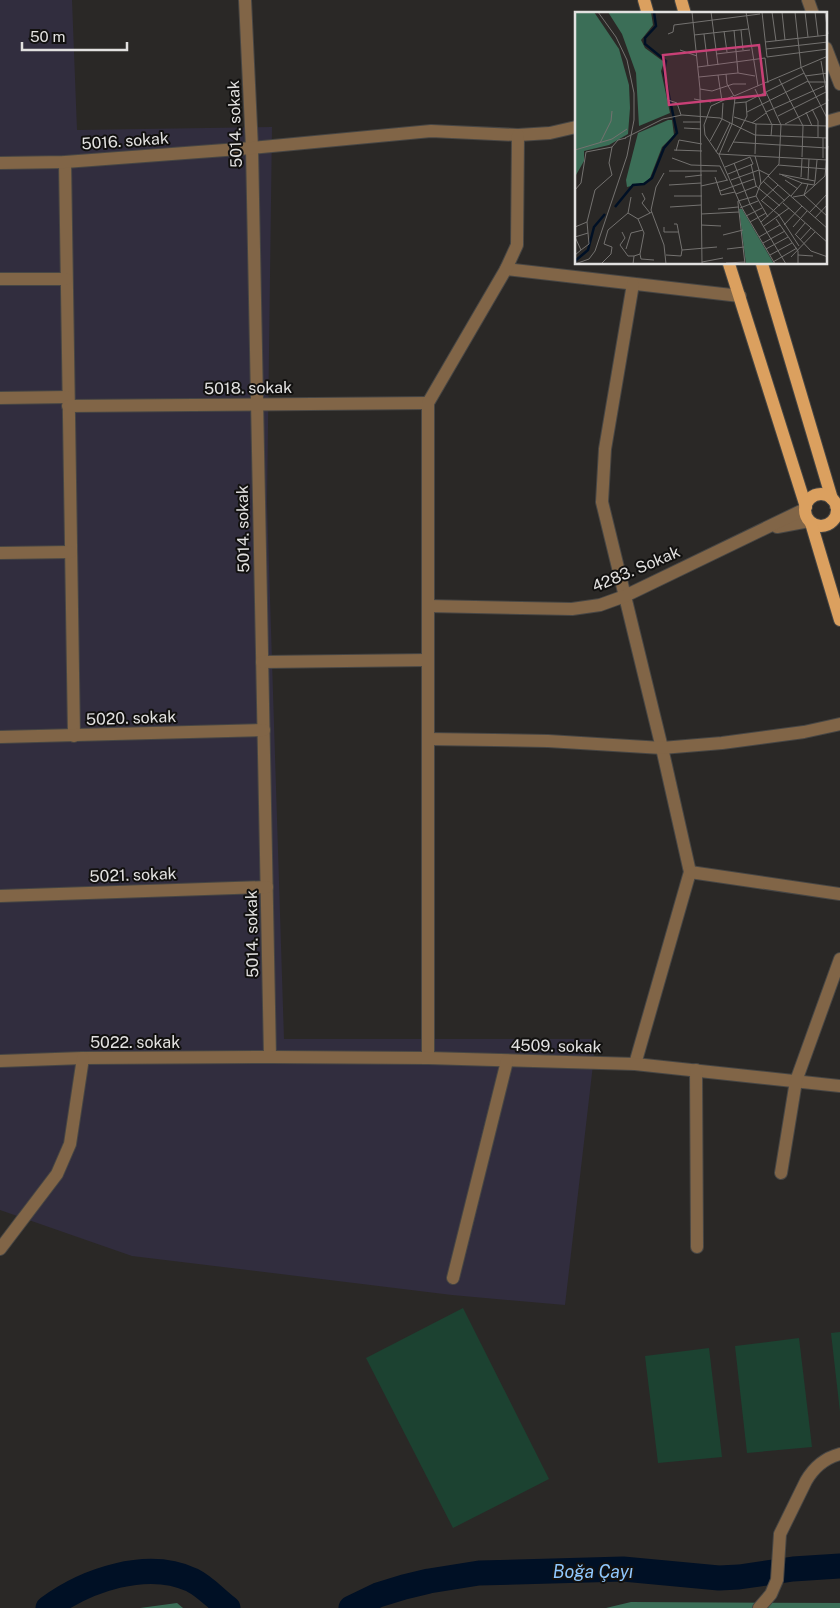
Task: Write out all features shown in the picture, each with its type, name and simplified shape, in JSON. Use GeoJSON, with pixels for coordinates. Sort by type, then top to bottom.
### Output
{"type":"FeatureCollection","features":[{"type":"Feature","properties":{"kind":"main road"},"geometry":{"type":"LineString","coordinates":[[729,265],[840,620]]}},
{"type":"Feature","properties":{"kind":"main road"},"geometry":{"type":"LineString","coordinates":[[762,265],[837,510],[834,519],[826,526],[816,526],[808,515],[809,500],[818,495],[828,496],[837,510]]}},
{"type":"Feature","properties":{"kind":"street","name":"5014. sokak"},"geometry":{"type":"LineString","coordinates":[[245,0],[252,148],[270,1057]]}},
{"type":"Feature","properties":{"kind":"street"},"geometry":{"type":"LineString","coordinates":[[808,0],[812,12]]}},
{"type":"Feature","properties":{"kind":"street"},"geometry":{"type":"LineString","coordinates":[[828,53],[840,84]]}},
{"type":"Feature","properties":{"kind":"street","name":"5016. sokak"},"geometry":{"type":"LineString","coordinates":[[0,163],[64,162],[252,148],[431,131],[518,135],[550,133],[575,127]]}},
{"type":"Feature","properties":{"kind":"street"},"geometry":{"type":"LineString","coordinates":[[428,1058],[428,403],[518,246],[518,135]]}},
{"type":"Feature","properties":{"kind":"street"},"geometry":{"type":"LineString","coordinates":[[64,162],[74,736]]}},
{"type":"Feature","properties":{"kind":"street"},"geometry":{"type":"LineString","coordinates":[[506,269],[740,296]]}},
{"type":"Feature","properties":{"kind":"street"},"geometry":{"type":"LineString","coordinates":[[0,279],[66,279]]}},
{"type":"Feature","properties":{"kind":"street"},"geometry":{"type":"LineString","coordinates":[[633,284],[605,448],[602,502],[690,872],[635,1064]]}},
{"type":"Feature","properties":{"kind":"street","name":"5018. sokak"},"geometry":{"type":"LineString","coordinates":[[0,398],[257,404],[428,403]]}},
{"type":"Feature","properties":{"kind":"street","name":"4283. Sokak"},"geometry":{"type":"LineString","coordinates":[[428,606],[572,609],[600,605],[625,596],[760,530],[808,515]]}},
{"type":"Feature","properties":{"kind":"street"},"geometry":{"type":"LineString","coordinates":[[0,553],[71,552]]}},
{"type":"Feature","properties":{"kind":"street"},"geometry":{"type":"LineString","coordinates":[[262,662],[428,660]]}},
{"type":"Feature","properties":{"kind":"street"},"geometry":{"type":"LineString","coordinates":[[428,739],[548,742],[662,748],[786,734],[840,724]]}},
{"type":"Feature","properties":{"kind":"street","name":"5020. sokak"},"geometry":{"type":"LineString","coordinates":[[0,737],[264,730]]}},
{"type":"Feature","properties":{"kind":"street"},"geometry":{"type":"LineString","coordinates":[[690,872],[840,894]]}},
{"type":"Feature","properties":{"kind":"street","name":"5021. sokak"},"geometry":{"type":"LineString","coordinates":[[0,896],[267,887]]}},
{"type":"Feature","properties":{"kind":"street"},"geometry":{"type":"LineString","coordinates":[[781,1173],[796,1081],[840,959]]}},
{"type":"Feature","properties":{"kind":"street","name":"4509. sokak"},"geometry":{"type":"LineString","coordinates":[[270,1057],[428,1058],[635,1064],[840,1086]]}},
{"type":"Feature","properties":{"kind":"street","name":"5022. sokak"},"geometry":{"type":"LineString","coordinates":[[0,1061],[83,1058],[270,1057]]}},
{"type":"Feature","properties":{"kind":"street"},"geometry":{"type":"LineString","coordinates":[[0,1249],[57,1174],[70,1144],[83,1058]]}},
{"type":"Feature","properties":{"kind":"street"},"geometry":{"type":"LineString","coordinates":[[453,1278],[507,1061]]}},
{"type":"Feature","properties":{"kind":"street"},"geometry":{"type":"LineString","coordinates":[[696,1070],[697,1247]]}},
{"type":"Feature","properties":{"kind":"street"},"geometry":{"type":"LineString","coordinates":[[759,1608],[771,1594],[777,1580],[780,1534],[806,1481],[811,1473],[824,1461],[840,1454]]}},
{"type":"Feature","properties":{"kind":"shaded area"},"geometry":{"type":"Polygon","coordinates":[[[0,0],[72,0],[77,130],[272,127],[267,503],[284,1039],[596,1039],[565,1305],[452,1295],[132,1256],[0,1210],[0,0]]]}},
{"type":"Feature","properties":{"kind":"green space"},"geometry":{"type":"Polygon","coordinates":[[[463,1308],[549,1479],[453,1528],[366,1358],[463,1308]]]}},
{"type":"Feature","properties":{"kind":"green space"},"geometry":{"type":"Polygon","coordinates":[[[840,1332],[840,1412],[831,1333],[840,1332]]]}},
{"type":"Feature","properties":{"kind":"green space"},"geometry":{"type":"Polygon","coordinates":[[[799,1338],[812,1447],[747,1453],[735,1346],[799,1338]]]}},
{"type":"Feature","properties":{"kind":"green space"},"geometry":{"type":"Polygon","coordinates":[[[709,1348],[722,1457],[658,1463],[645,1356],[709,1348]]]}},
{"type":"Feature","properties":{"kind":"green space"},"geometry":{"type":"Polygon","coordinates":[[[631,1602],[840,1603],[840,1608],[606,1608],[631,1602]]]}},
{"type":"Feature","properties":{"kind":"green space"},"geometry":{"type":"Polygon","coordinates":[[[177,1603],[183,1608],[140,1608],[177,1603]]]}},
{"type":"Feature","properties":{"kind":"waterway","name":"Boğa Çayı"},"geometry":{"type":"LineString","coordinates":[[351,1608],[378,1595],[404,1587],[479,1573],[623,1569],[719,1578],[793,1569],[840,1566]]}},
{"type":"Feature","properties":{"kind":"waterway","name":"Boğa Çayı"},"geometry":{"type":"LineString","coordinates":[[48,1608],[63,1598],[98,1581],[137,1572],[174,1574],[192,1580],[228,1608]]}}]}
